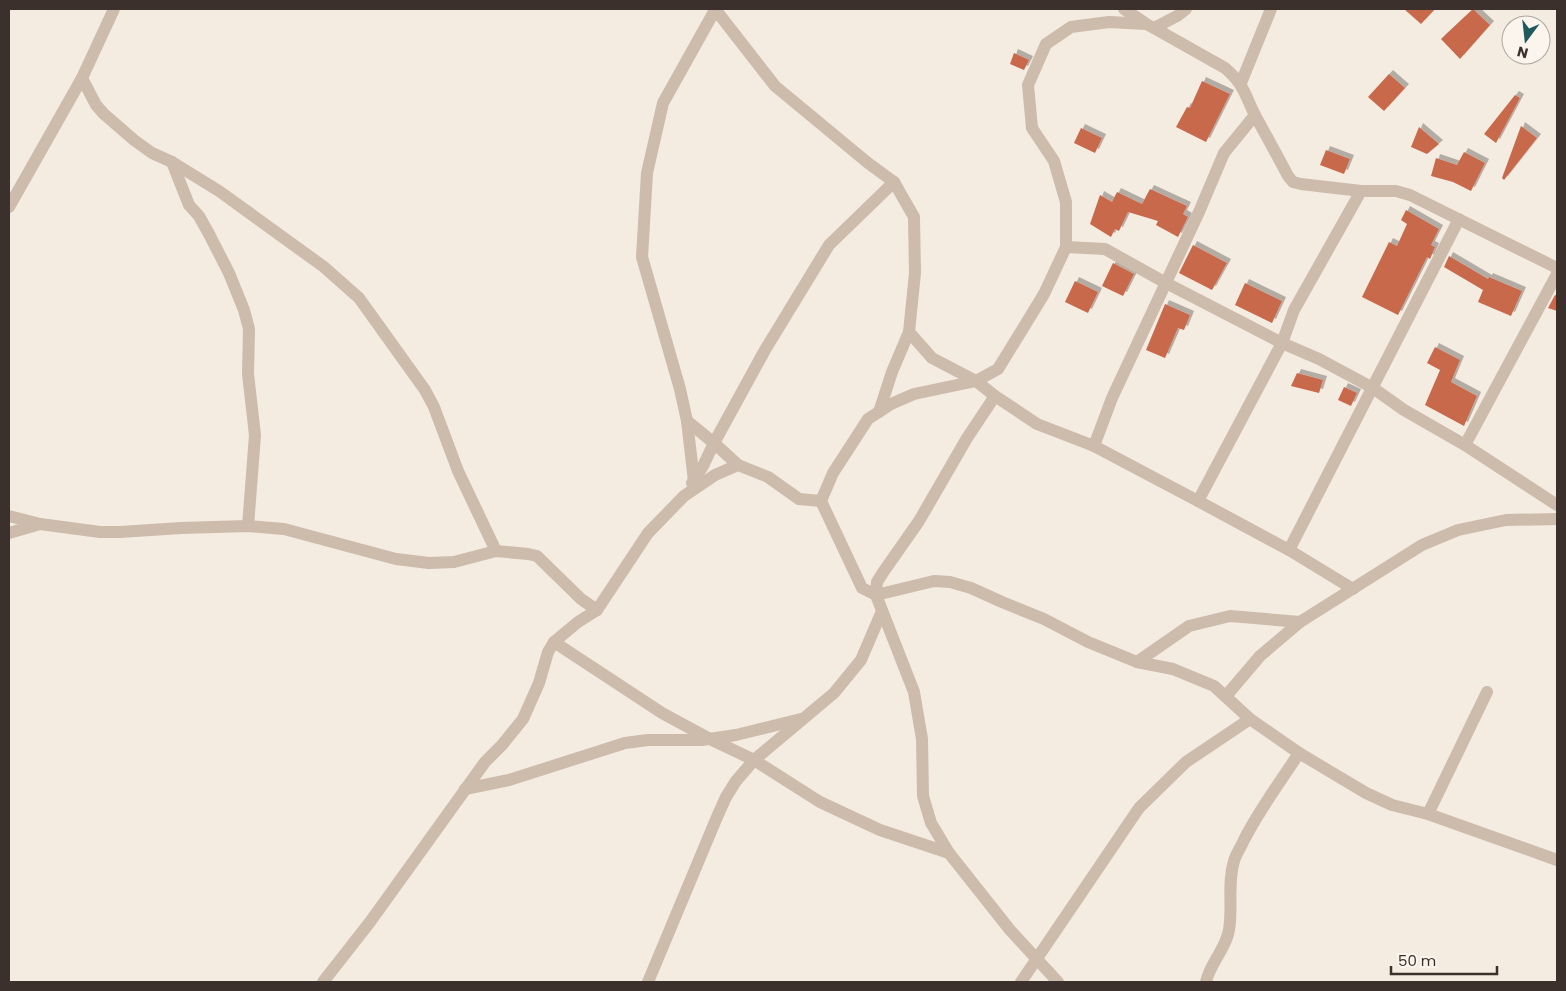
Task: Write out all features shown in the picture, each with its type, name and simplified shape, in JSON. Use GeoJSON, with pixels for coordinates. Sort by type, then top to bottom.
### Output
{"type":"FeatureCollection","features":[{"type":"Feature","properties":{"kind":"street"},"geometry":{"type":"LineString","coordinates":[[9,207],[82,78],[114,9]]}},
{"type":"Feature","properties":{"kind":"street"},"geometry":{"type":"LineString","coordinates":[[1124,9],[1150,26],[1225,68],[1241,83],[1255,115],[1293,182],[1361,191],[1396,191],[1410,194],[1557,268]]}},
{"type":"Feature","properties":{"kind":"street"},"geometry":{"type":"LineString","coordinates":[[1186,9],[1177,16],[1150,26],[1109,22],[1071,26],[1046,44],[1028,86],[1032,128],[1054,161],[1066,202],[1066,247],[1044,294],[998,369],[976,381],[914,394],[891,404],[868,420],[833,474],[821,501],[862,588],[876,595],[934,582],[950,582],[971,588],[1044,619],[1088,642],[1137,662],[1173,669],[1214,686],[1250,719],[1299,753],[1366,793],[1392,805],[1428,814],[1557,860]]}},
{"type":"Feature","properties":{"kind":"street"},"geometry":{"type":"LineString","coordinates":[[1241,83],[1271,9]]}},
{"type":"Feature","properties":{"kind":"street"},"geometry":{"type":"LineString","coordinates":[[694,481],[687,421],[680,388],[642,257],[647,173],[663,103],[715,10],[775,86],[868,163],[894,182],[914,217],[915,273],[908,332],[878,412]]}},
{"type":"Feature","properties":{"kind":"street"},"geometry":{"type":"LineString","coordinates":[[82,78],[96,105],[104,114],[152,153],[172,162],[219,191],[324,267],[359,298],[425,390],[434,407],[458,471],[496,551]]}},
{"type":"Feature","properties":{"kind":"street"},"geometry":{"type":"LineString","coordinates":[[1094,446],[1112,398],[1224,153],[1255,115]]}},
{"type":"Feature","properties":{"kind":"street"},"geometry":{"type":"LineString","coordinates":[[172,162],[189,205],[209,234],[229,273],[244,310],[249,329],[248,374],[255,435],[248,526]]}},
{"type":"Feature","properties":{"kind":"street"},"geometry":{"type":"LineString","coordinates":[[323,982],[370,922],[485,762],[523,719],[539,683],[548,652],[554,642],[578,622],[597,610],[648,533],[684,496],[703,466],[714,442],[765,350],[829,245],[894,182]]}},
{"type":"Feature","properties":{"kind":"street"},"geometry":{"type":"LineString","coordinates":[[1198,500],[1282,343],[1294,310],[1361,191]]}},
{"type":"Feature","properties":{"kind":"street"},"geometry":{"type":"LineString","coordinates":[[1289,550],[1459,219]]}},
{"type":"Feature","properties":{"kind":"street"},"geometry":{"type":"LineString","coordinates":[[1066,247],[1104,249],[1282,343],[1319,359],[1373,388],[1404,410],[1465,445],[1557,505]]}},
{"type":"Feature","properties":{"kind":"street"},"geometry":{"type":"LineString","coordinates":[[1465,445],[1557,274]]}},
{"type":"Feature","properties":{"kind":"street"},"geometry":{"type":"LineString","coordinates":[[908,332],[932,358],[976,381],[1037,424],[1094,446],[1198,500],[1289,550],[1354,589]]}},
{"type":"Feature","properties":{"kind":"street"},"geometry":{"type":"LineString","coordinates":[[995,396],[967,438],[919,521],[877,582],[876,595],[914,692],[922,739],[923,796],[931,823],[949,853],[1010,930],[1058,982]]}},
{"type":"Feature","properties":{"kind":"street"},"geometry":{"type":"LineString","coordinates":[[687,421],[714,442],[738,465],[768,477],[799,499],[821,501]]}},
{"type":"Feature","properties":{"kind":"street"},"geometry":{"type":"LineString","coordinates":[[684,496],[715,475],[738,465]]}},
{"type":"Feature","properties":{"kind":"street"},"geometry":{"type":"LineString","coordinates":[[9,516],[40,524],[100,532],[248,526],[284,529],[396,559],[429,563],[454,562],[496,551],[528,554],[537,556],[581,598],[597,610]]}},
{"type":"Feature","properties":{"kind":"street"},"geometry":{"type":"LineString","coordinates":[[1226,696],[1260,656],[1300,622],[1422,545],[1458,530],[1506,520],[1557,519]]}},
{"type":"Feature","properties":{"kind":"street"},"geometry":{"type":"LineString","coordinates":[[9,533],[40,524]]}},
{"type":"Feature","properties":{"kind":"street"},"geometry":{"type":"LineString","coordinates":[[648,982],[726,797],[754,760],[834,693],[861,660],[882,611]]}},
{"type":"Feature","properties":{"kind":"street"},"geometry":{"type":"LineString","coordinates":[[1137,662],[1189,626],[1213,620],[1230,616],[1300,622]]}},
{"type":"Feature","properties":{"kind":"street"},"geometry":{"type":"LineString","coordinates":[[554,642],[662,712],[710,739],[754,760],[820,802],[880,830],[949,853]]}},
{"type":"Feature","properties":{"kind":"street"},"geometry":{"type":"LineString","coordinates":[[1428,814],[1487,692]]}},
{"type":"Feature","properties":{"kind":"street"},"geometry":{"type":"LineString","coordinates":[[465,790],[509,780],[625,743],[648,740],[710,739],[736,735],[803,718]]}},
{"type":"Feature","properties":{"kind":"street"},"geometry":{"type":"LineString","coordinates":[[1020,982],[1139,808],[1186,762],[1250,719]]}},
{"type":"Feature","properties":{"kind":"street"},"geometry":{"type":"LineString","coordinates":[[1206,982],[1213,962],[1223,947],[1229,932],[1231,915],[1230,882],[1234,860],[1250,829],[1299,753]]}},
{"type":"Feature","properties":{"kind":"building"},"geometry":{"type":"Polygon","coordinates":[[[1404,9],[1435,9],[1421,24],[1404,9]]]}},
{"type":"Feature","properties":{"kind":"building"},"geometry":{"type":"Polygon","coordinates":[[[1473,9],[1490,25],[1460,59],[1441,39],[1473,9]]]}},
{"type":"Feature","properties":{"kind":"building"},"geometry":{"type":"Polygon","coordinates":[[[1014,53],[1029,60],[1024,70],[1010,64],[1014,53]]]}},
{"type":"Feature","properties":{"kind":"building"},"geometry":{"type":"Polygon","coordinates":[[[1389,74],[1405,88],[1384,111],[1368,97],[1389,74]]]}},
{"type":"Feature","properties":{"kind":"building"},"geometry":{"type":"Polygon","coordinates":[[[1202,81],[1230,94],[1206,142],[1176,127],[1187,107],[1190,108],[1202,81]]]}},
{"type":"Feature","properties":{"kind":"building"},"geometry":{"type":"Polygon","coordinates":[[[1515,95],[1520,98],[1496,143],[1484,134],[1515,95]]]}},
{"type":"Feature","properties":{"kind":"building"},"geometry":{"type":"Polygon","coordinates":[[[1521,126],[1537,138],[1504,180],[1502,178],[1521,126]]]}},
{"type":"Feature","properties":{"kind":"building"},"geometry":{"type":"Polygon","coordinates":[[[1419,127],[1439,144],[1427,154],[1411,147],[1419,127]]]}},
{"type":"Feature","properties":{"kind":"building"},"geometry":{"type":"Polygon","coordinates":[[[1081,128],[1102,138],[1095,153],[1074,143],[1081,128]]]}},
{"type":"Feature","properties":{"kind":"building"},"geometry":{"type":"Polygon","coordinates":[[[1326,150],[1350,159],[1344,174],[1320,165],[1326,150]]]}},
{"type":"Feature","properties":{"kind":"building"},"geometry":{"type":"Polygon","coordinates":[[[1464,152],[1485,163],[1471,191],[1453,182],[1431,176],[1436,158],[1457,165],[1464,152]]]}},
{"type":"Feature","properties":{"kind":"building"},"geometry":{"type":"Polygon","coordinates":[[[1150,189],[1187,206],[1183,214],[1188,217],[1178,237],[1156,225],[1158,221],[1128,212],[1119,231],[1115,229],[1111,237],[1090,224],[1100,195],[1112,202],[1117,192],[1142,204],[1150,189]]]}},
{"type":"Feature","properties":{"kind":"building"},"geometry":{"type":"Polygon","coordinates":[[[1406,210],[1439,229],[1431,245],[1435,247],[1430,259],[1427,257],[1398,315],[1362,297],[1389,242],[1397,246],[1407,224],[1401,220],[1406,210]]]}},
{"type":"Feature","properties":{"kind":"building"},"geometry":{"type":"Polygon","coordinates":[[[1193,245],[1227,263],[1212,290],[1179,273],[1193,245]]]}},
{"type":"Feature","properties":{"kind":"building"},"geometry":{"type":"Polygon","coordinates":[[[1449,256],[1488,279],[1489,277],[1522,291],[1511,316],[1478,302],[1483,290],[1444,267],[1449,256]]]}},
{"type":"Feature","properties":{"kind":"building"},"geometry":{"type":"Polygon","coordinates":[[[1113,263],[1134,274],[1123,296],[1102,286],[1113,263]]]}},
{"type":"Feature","properties":{"kind":"building"},"geometry":{"type":"Polygon","coordinates":[[[1075,281],[1098,292],[1088,313],[1065,302],[1075,281]]]}},
{"type":"Feature","properties":{"kind":"building"},"geometry":{"type":"Polygon","coordinates":[[[1245,283],[1282,301],[1272,323],[1235,305],[1245,283]]]}},
{"type":"Feature","properties":{"kind":"building"},"geometry":{"type":"Polygon","coordinates":[[[1555,295],[1557,296],[1557,311],[1548,308],[1555,295]]]}},
{"type":"Feature","properties":{"kind":"building"},"geometry":{"type":"Polygon","coordinates":[[[1165,304],[1190,315],[1184,330],[1178,328],[1165,358],[1146,350],[1165,304]]]}},
{"type":"Feature","properties":{"kind":"building"},"geometry":{"type":"Polygon","coordinates":[[[1435,347],[1460,360],[1451,382],[1477,396],[1464,426],[1425,405],[1440,370],[1427,363],[1435,347]]]}},
{"type":"Feature","properties":{"kind":"building"},"geometry":{"type":"Polygon","coordinates":[[[1297,373],[1323,380],[1319,393],[1291,386],[1297,373]]]}},
{"type":"Feature","properties":{"kind":"building"},"geometry":{"type":"Polygon","coordinates":[[[1344,387],[1357,393],[1351,406],[1338,400],[1344,387]]]}}]}
